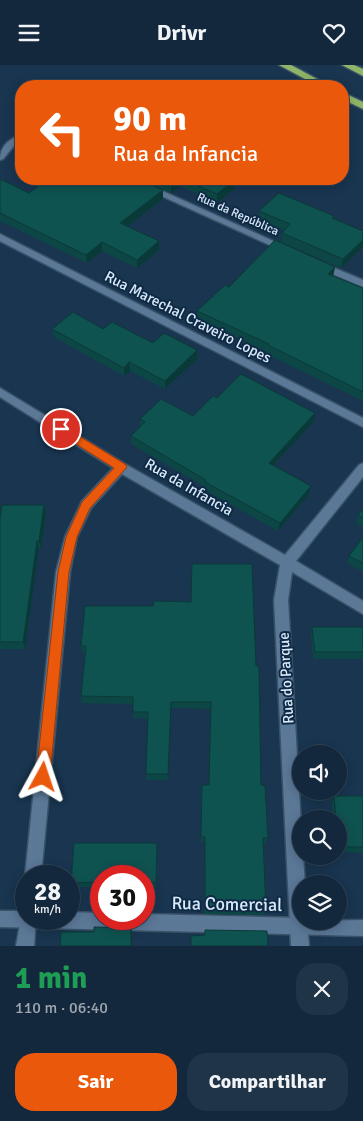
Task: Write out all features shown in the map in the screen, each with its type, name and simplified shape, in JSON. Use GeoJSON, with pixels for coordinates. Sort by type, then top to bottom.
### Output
{"type":"FeatureCollection","features":[{"type":"Feature","properties":{"kind":"highway"},"geometry":{"type":"LineString","coordinates":[[284,65],[313,80]]}},
{"type":"Feature","properties":{"kind":"highway"},"geometry":{"type":"LineString","coordinates":[[346,65],[363,73]]}},
{"type":"Feature","properties":{"kind":"highway"},"geometry":{"type":"LineString","coordinates":[[349,99],[363,106]]}},
{"type":"Feature","properties":{"kind":"street"},"geometry":{"type":"LineString","coordinates":[[0,157],[15,140]]}},
{"type":"Feature","properties":{"kind":"street","name":"Rua da República"},"geometry":{"type":"LineString","coordinates":[[142,185],[363,284]]}},
{"type":"Feature","properties":{"kind":"street","name":"Rua Marechal Craveiro Lopes"},"geometry":{"type":"LineString","coordinates":[[0,237],[363,423]]}},
{"type":"Feature","properties":{"kind":"street","name":"Rua da Infancia"},"geometry":{"type":"LineString","coordinates":[[0,392],[121,467],[288,562],[363,608]]}},
{"type":"Feature","properties":{"kind":"street"},"geometry":{"type":"LineString","coordinates":[[34,865],[64,572],[71,537],[86,505],[121,467]]}},
{"type":"Feature","properties":{"kind":"street","name":"Rua do Parque"},"geometry":{"type":"LineString","coordinates":[[296,875],[282,600],[288,562],[363,467]]}},
{"type":"Feature","properties":{"kind":"street","name":"Rua Comercial"},"geometry":{"type":"LineString","coordinates":[[0,919],[15,919]]}},
{"type":"Feature","properties":{"kind":"street","name":"Rua Comercial"},"geometry":{"type":"LineString","coordinates":[[80,920],[292,926]]}},
{"type":"Feature","properties":{"kind":"street","name":"Rua Comercial"},"geometry":{"type":"LineString","coordinates":[[347,928],[363,928]]}},
{"type":"Feature","properties":{"kind":"street"},"geometry":{"type":"LineString","coordinates":[[25,946],[27,930]]}},
{"type":"Feature","properties":{"kind":"street","name":"Rua do Parque"},"geometry":{"type":"LineString","coordinates":[[299,930],[300,946]]}},
{"type":"Feature","properties":{"kind":"building"},"geometry":{"type":"Polygon","coordinates":[[[0,179],[29,193],[40,185],[152,185],[163,190],[120,223],[159,241],[137,260],[102,242],[86,255],[0,213],[0,179]]]}},
{"type":"Feature","properties":{"kind":"building"},"geometry":{"type":"Polygon","coordinates":[[[196,185],[228,185],[217,194],[196,185]]]}},
{"type":"Feature","properties":{"kind":"building"},"geometry":{"type":"Polygon","coordinates":[[[279,193],[334,216],[332,218],[363,231],[363,240],[343,259],[282,233],[290,224],[259,211],[279,193]]]}},
{"type":"Feature","properties":{"kind":"building"},"geometry":{"type":"Polygon","coordinates":[[[275,240],[335,267],[328,274],[363,288],[363,392],[269,344],[197,311],[225,285],[229,287],[275,240]]]}},
{"type":"Feature","properties":{"kind":"building"},"geometry":{"type":"Polygon","coordinates":[[[73,312],[103,329],[112,322],[153,343],[164,333],[197,350],[165,381],[129,362],[124,368],[52,329],[73,312]]]}},
{"type":"Feature","properties":{"kind":"building"},"geometry":{"type":"Polygon","coordinates":[[[241,374],[315,413],[269,463],[311,486],[280,523],[205,482],[206,480],[131,436],[145,422],[140,419],[161,399],[193,416],[213,396],[217,398],[241,374]]]}},
{"type":"Feature","properties":{"kind":"building"},"geometry":{"type":"Polygon","coordinates":[[[2,505],[44,505],[23,642],[0,642],[0,518],[2,505]]]}},
{"type":"Feature","properties":{"kind":"building"},"geometry":{"type":"Polygon","coordinates":[[[363,509],[363,518],[358,515],[363,509]]]}},
{"type":"Feature","properties":{"kind":"building"},"geometry":{"type":"Polygon","coordinates":[[[363,537],[363,563],[349,556],[363,537]]]}},
{"type":"Feature","properties":{"kind":"building"},"geometry":{"type":"Polygon","coordinates":[[[192,564],[252,564],[256,666],[259,666],[261,785],[265,786],[268,838],[263,838],[266,911],[205,909],[205,837],[201,837],[202,785],[209,785],[211,702],[171,702],[168,774],[146,774],[148,712],[133,712],[133,697],[81,696],[86,646],[81,646],[85,606],[153,606],[154,601],[191,602],[192,564]]]}},
{"type":"Feature","properties":{"kind":"building"},"geometry":{"type":"Polygon","coordinates":[[[312,627],[363,627],[363,652],[315,652],[312,627]]]}},
{"type":"Feature","properties":{"kind":"building"},"geometry":{"type":"Polygon","coordinates":[[[347,796],[363,796],[363,847],[347,847],[347,810],[335,810],[334,800],[347,800],[347,796]]]}},
{"type":"Feature","properties":{"kind":"building"},"geometry":{"type":"Polygon","coordinates":[[[74,843],[157,843],[156,883],[155,865],[90,865],[90,882],[80,883],[80,865],[72,865],[74,843]]]}},
{"type":"Feature","properties":{"kind":"building"},"geometry":{"type":"Polygon","coordinates":[[[94,930],[131,930],[131,946],[60,946],[61,932],[94,932],[94,930]]]}},
{"type":"Feature","properties":{"kind":"building"},"geometry":{"type":"Polygon","coordinates":[[[205,930],[267,931],[268,946],[191,946],[191,936],[205,935],[205,930]]]}},
{"type":"Feature","properties":{"kind":"route"},"geometry":{"type":"LineString","coordinates":[[43,777],[64,572],[71,537],[86,505],[121,467],[61,429]]}}]}
